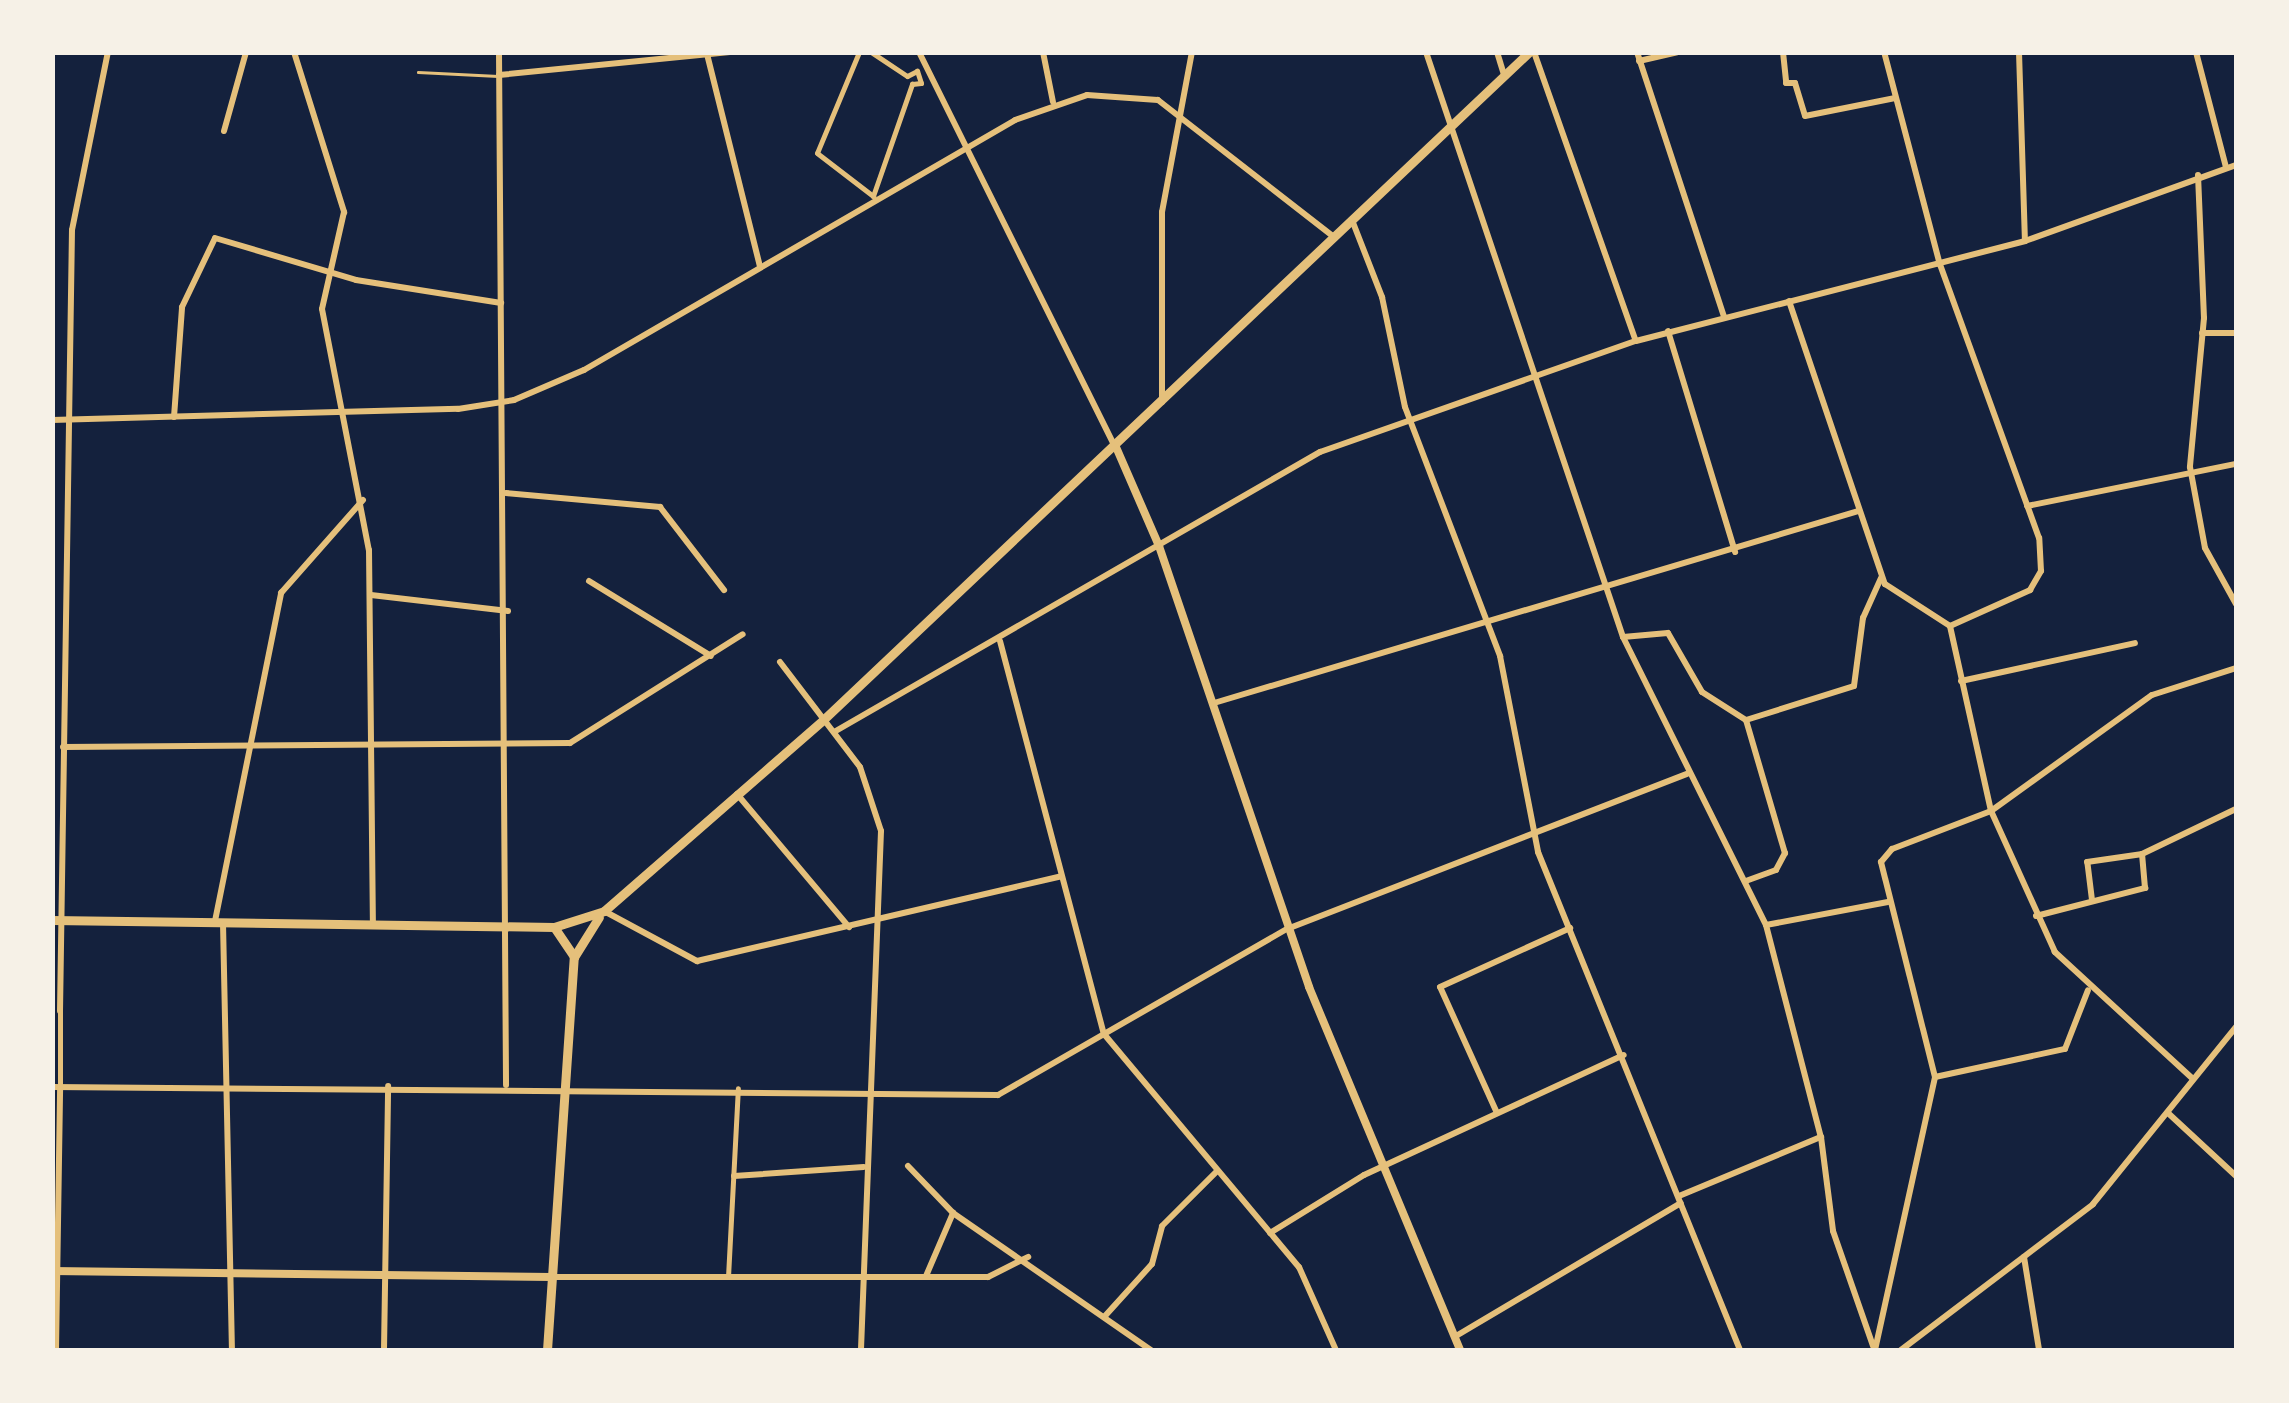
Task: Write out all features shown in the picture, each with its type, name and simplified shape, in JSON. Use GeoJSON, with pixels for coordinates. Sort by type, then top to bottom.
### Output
{"type":"FeatureCollection","features":[{"type":"Feature","properties":{"kind":"main road"},"geometry":{"type":"LineString","coordinates":[[547,1350],[562,1085],[574,957],[604,911],[824,719],[1531,52]]}},
{"type":"Feature","properties":{"kind":"main road"},"geometry":{"type":"LineString","coordinates":[[57,920],[554,927],[604,911]]}},
{"type":"Feature","properties":{"kind":"main road"},"geometry":{"type":"LineString","coordinates":[[554,927],[574,957]]}},
{"type":"Feature","properties":{"kind":"street"},"geometry":{"type":"LineString","coordinates":[[56,1350],[56,1087],[60,1011],[57,920],[72,230],[108,52]]}},
{"type":"Feature","properties":{"kind":"street"},"geometry":{"type":"LineString","coordinates":[[224,132],[246,52]]}},
{"type":"Feature","properties":{"kind":"street"},"geometry":{"type":"LineString","coordinates":[[294,52],[344,212],[325,270],[324,325],[364,499],[372,595],[373,923]]}},
{"type":"Feature","properties":{"kind":"street"},"geometry":{"type":"LineString","coordinates":[[500,52],[508,610],[506,1086]]}},
{"type":"Feature","properties":{"kind":"street"},"geometry":{"type":"LineString","coordinates":[[499,76],[730,52]]}},
{"type":"Feature","properties":{"kind":"street"},"geometry":{"type":"LineString","coordinates":[[859,52],[817,153],[873,196],[912,84],[921,83],[917,71],[906,76],[871,52]]}},
{"type":"Feature","properties":{"kind":"street"},"geometry":{"type":"LineString","coordinates":[[920,52],[972,144],[1159,546],[1287,928],[1460,1350]]}},
{"type":"Feature","properties":{"kind":"street"},"geometry":{"type":"LineString","coordinates":[[1043,52],[1053,102]]}},
{"type":"Feature","properties":{"kind":"street"},"geometry":{"type":"LineString","coordinates":[[1162,402],[1160,237],[1176,116],[1192,52]]}},
{"type":"Feature","properties":{"kind":"street"},"geometry":{"type":"LineString","coordinates":[[1426,52],[1623,637],[1687,774],[1748,880],[1766,925],[1821,1137],[1833,1231],[1874,1348]]}},
{"type":"Feature","properties":{"kind":"street"},"geometry":{"type":"LineString","coordinates":[[1497,52],[1504,76]]}},
{"type":"Feature","properties":{"kind":"street"},"geometry":{"type":"LineString","coordinates":[[1531,52],[1592,194],[1636,341]]}},
{"type":"Feature","properties":{"kind":"street"},"geometry":{"type":"LineString","coordinates":[[1677,52],[1638,57],[1724,316]]}},
{"type":"Feature","properties":{"kind":"street"},"geometry":{"type":"LineString","coordinates":[[1783,52],[1786,83],[1795,83],[1805,116],[1894,98]]}},
{"type":"Feature","properties":{"kind":"street"},"geometry":{"type":"LineString","coordinates":[[1884,52],[1940,265],[2042,549],[2038,580],[1950,626]]}},
{"type":"Feature","properties":{"kind":"street"},"geometry":{"type":"LineString","coordinates":[[2019,52],[2025,240]]}},
{"type":"Feature","properties":{"kind":"street"},"geometry":{"type":"LineString","coordinates":[[2196,52],[2226,167]]}},
{"type":"Feature","properties":{"kind":"street"},"geometry":{"type":"LineString","coordinates":[[707,54],[760,266]]}},
{"type":"Feature","properties":{"kind":"street"},"geometry":{"type":"LineString","coordinates":[[52,420],[346,412],[504,402],[584,370],[972,144],[1053,102],[1131,92],[1176,116],[1335,237]]}},
{"type":"Feature","properties":{"kind":"street"},"geometry":{"type":"LineString","coordinates":[[834,732],[1000,641],[1310,456],[1636,341],[1940,265],[2025,240],[2198,175],[2236,165]]}},
{"type":"Feature","properties":{"kind":"street"},"geometry":{"type":"LineString","coordinates":[[2198,175],[2202,333],[2190,468],[2205,548],[2236,601]]}},
{"type":"Feature","properties":{"kind":"street"},"geometry":{"type":"LineString","coordinates":[[1352,220],[1382,296],[1410,420],[1489,623],[1535,840],[1740,1350]]}},
{"type":"Feature","properties":{"kind":"street"},"geometry":{"type":"LineString","coordinates":[[174,418],[182,306],[215,238],[325,270],[501,303]]}},
{"type":"Feature","properties":{"kind":"street"},"geometry":{"type":"LineString","coordinates":[[1789,301],[1881,578],[1950,626],[1991,811],[2036,916],[2088,990],[2194,1079]]}},
{"type":"Feature","properties":{"kind":"street"},"geometry":{"type":"LineString","coordinates":[[1668,331],[1735,552]]}},
{"type":"Feature","properties":{"kind":"street"},"geometry":{"type":"LineString","coordinates":[[2202,333],[2236,333]]}},
{"type":"Feature","properties":{"kind":"street"},"geometry":{"type":"LineString","coordinates":[[2027,506],[2190,468],[2236,464]]}},
{"type":"Feature","properties":{"kind":"street"},"geometry":{"type":"LineString","coordinates":[[506,493],[656,505],[724,590]]}},
{"type":"Feature","properties":{"kind":"street"},"geometry":{"type":"LineString","coordinates":[[232,1350],[232,1086],[219,921],[248,744],[284,587],[364,499]]}},
{"type":"Feature","properties":{"kind":"street"},"geometry":{"type":"LineString","coordinates":[[1214,703],[1735,552],[1858,511]]}},
{"type":"Feature","properties":{"kind":"street"},"geometry":{"type":"LineString","coordinates":[[1746,720],[1857,683],[1863,618],[1881,578]]}},
{"type":"Feature","properties":{"kind":"street"},"geometry":{"type":"LineString","coordinates":[[589,582],[711,656]]}},
{"type":"Feature","properties":{"kind":"street"},"geometry":{"type":"LineString","coordinates":[[372,595],[508,610]]}},
{"type":"Feature","properties":{"kind":"street"},"geometry":{"type":"LineString","coordinates":[[1623,637],[1668,633],[1702,692],[1746,720],[1785,853],[1776,870],[1748,880]]}},
{"type":"Feature","properties":{"kind":"street"},"geometry":{"type":"LineString","coordinates":[[63,746],[583,739],[743,634]]}},
{"type":"Feature","properties":{"kind":"street"},"geometry":{"type":"LineString","coordinates":[[1000,641],[1104,1034],[1311,1287],[1336,1350]]}},
{"type":"Feature","properties":{"kind":"street"},"geometry":{"type":"LineString","coordinates":[[1960,681],[2135,643]]}},
{"type":"Feature","properties":{"kind":"street"},"geometry":{"type":"LineString","coordinates":[[780,662],[834,732],[879,818],[860,1350]]}},
{"type":"Feature","properties":{"kind":"street"},"geometry":{"type":"LineString","coordinates":[[52,672],[64,668]]}},
{"type":"Feature","properties":{"kind":"street"},"geometry":{"type":"LineString","coordinates":[[1874,1348],[1935,1078],[1888,902],[1887,852],[1991,811],[2152,694],[2236,668]]}},
{"type":"Feature","properties":{"kind":"street"},"geometry":{"type":"LineString","coordinates":[[56,1087],[562,1085],[1004,1094],[1287,928],[1535,840],[1687,774]]}},
{"type":"Feature","properties":{"kind":"street"},"geometry":{"type":"LineString","coordinates":[[736,793],[849,926]]}},
{"type":"Feature","properties":{"kind":"street"},"geometry":{"type":"LineString","coordinates":[[2092,900],[2087,862],[2142,854],[2236,810]]}},
{"type":"Feature","properties":{"kind":"street"},"geometry":{"type":"LineString","coordinates":[[2036,916],[2147,886],[2142,854]]}},
{"type":"Feature","properties":{"kind":"street"},"geometry":{"type":"LineString","coordinates":[[604,911],[690,961],[1061,876]]}},
{"type":"Feature","properties":{"kind":"street"},"geometry":{"type":"LineString","coordinates":[[1766,925],[1888,902]]}},
{"type":"Feature","properties":{"kind":"street"},"geometry":{"type":"LineString","coordinates":[[1497,1114],[1440,987],[1570,928]]}},
{"type":"Feature","properties":{"kind":"street"},"geometry":{"type":"LineString","coordinates":[[1935,1078],[2066,1049],[2088,990]]}},
{"type":"Feature","properties":{"kind":"street"},"geometry":{"type":"LineString","coordinates":[[1901,1350],[2092,1204],[2236,1027]]}},
{"type":"Feature","properties":{"kind":"street"},"geometry":{"type":"LineString","coordinates":[[1270,1233],[1384,1166],[1624,1055]]}},
{"type":"Feature","properties":{"kind":"street"},"geometry":{"type":"LineString","coordinates":[[384,1350],[388,1086]]}},
{"type":"Feature","properties":{"kind":"street"},"geometry":{"type":"LineString","coordinates":[[728,1277],[738,1088]]}},
{"type":"Feature","properties":{"kind":"street"},"geometry":{"type":"LineString","coordinates":[[2168,1113],[2236,1176]]}},
{"type":"Feature","properties":{"kind":"street"},"geometry":{"type":"LineString","coordinates":[[1456,1336],[1680,1200],[1821,1137]]}},
{"type":"Feature","properties":{"kind":"street"},"geometry":{"type":"LineString","coordinates":[[734,1176],[864,1166]]}},
{"type":"Feature","properties":{"kind":"street"},"geometry":{"type":"LineString","coordinates":[[908,1166],[953,1213],[1028,1257],[1151,1350]]}},
{"type":"Feature","properties":{"kind":"street"},"geometry":{"type":"LineString","coordinates":[[1104,1316],[1152,1264],[1162,1226],[1216,1172]]}},
{"type":"Feature","properties":{"kind":"street"},"geometry":{"type":"LineString","coordinates":[[926,1277],[953,1213]]}},
{"type":"Feature","properties":{"kind":"street"},"geometry":{"type":"LineString","coordinates":[[55,1271],[551,1278],[926,1277],[1001,1275],[1028,1257]]}},
{"type":"Feature","properties":{"kind":"street"},"geometry":{"type":"LineString","coordinates":[[2024,1257],[2039,1350]]}},
{"type":"Feature","properties":{"kind":"lane"},"geometry":{"type":"LineString","coordinates":[[418,72],[499,76]]}}]}
